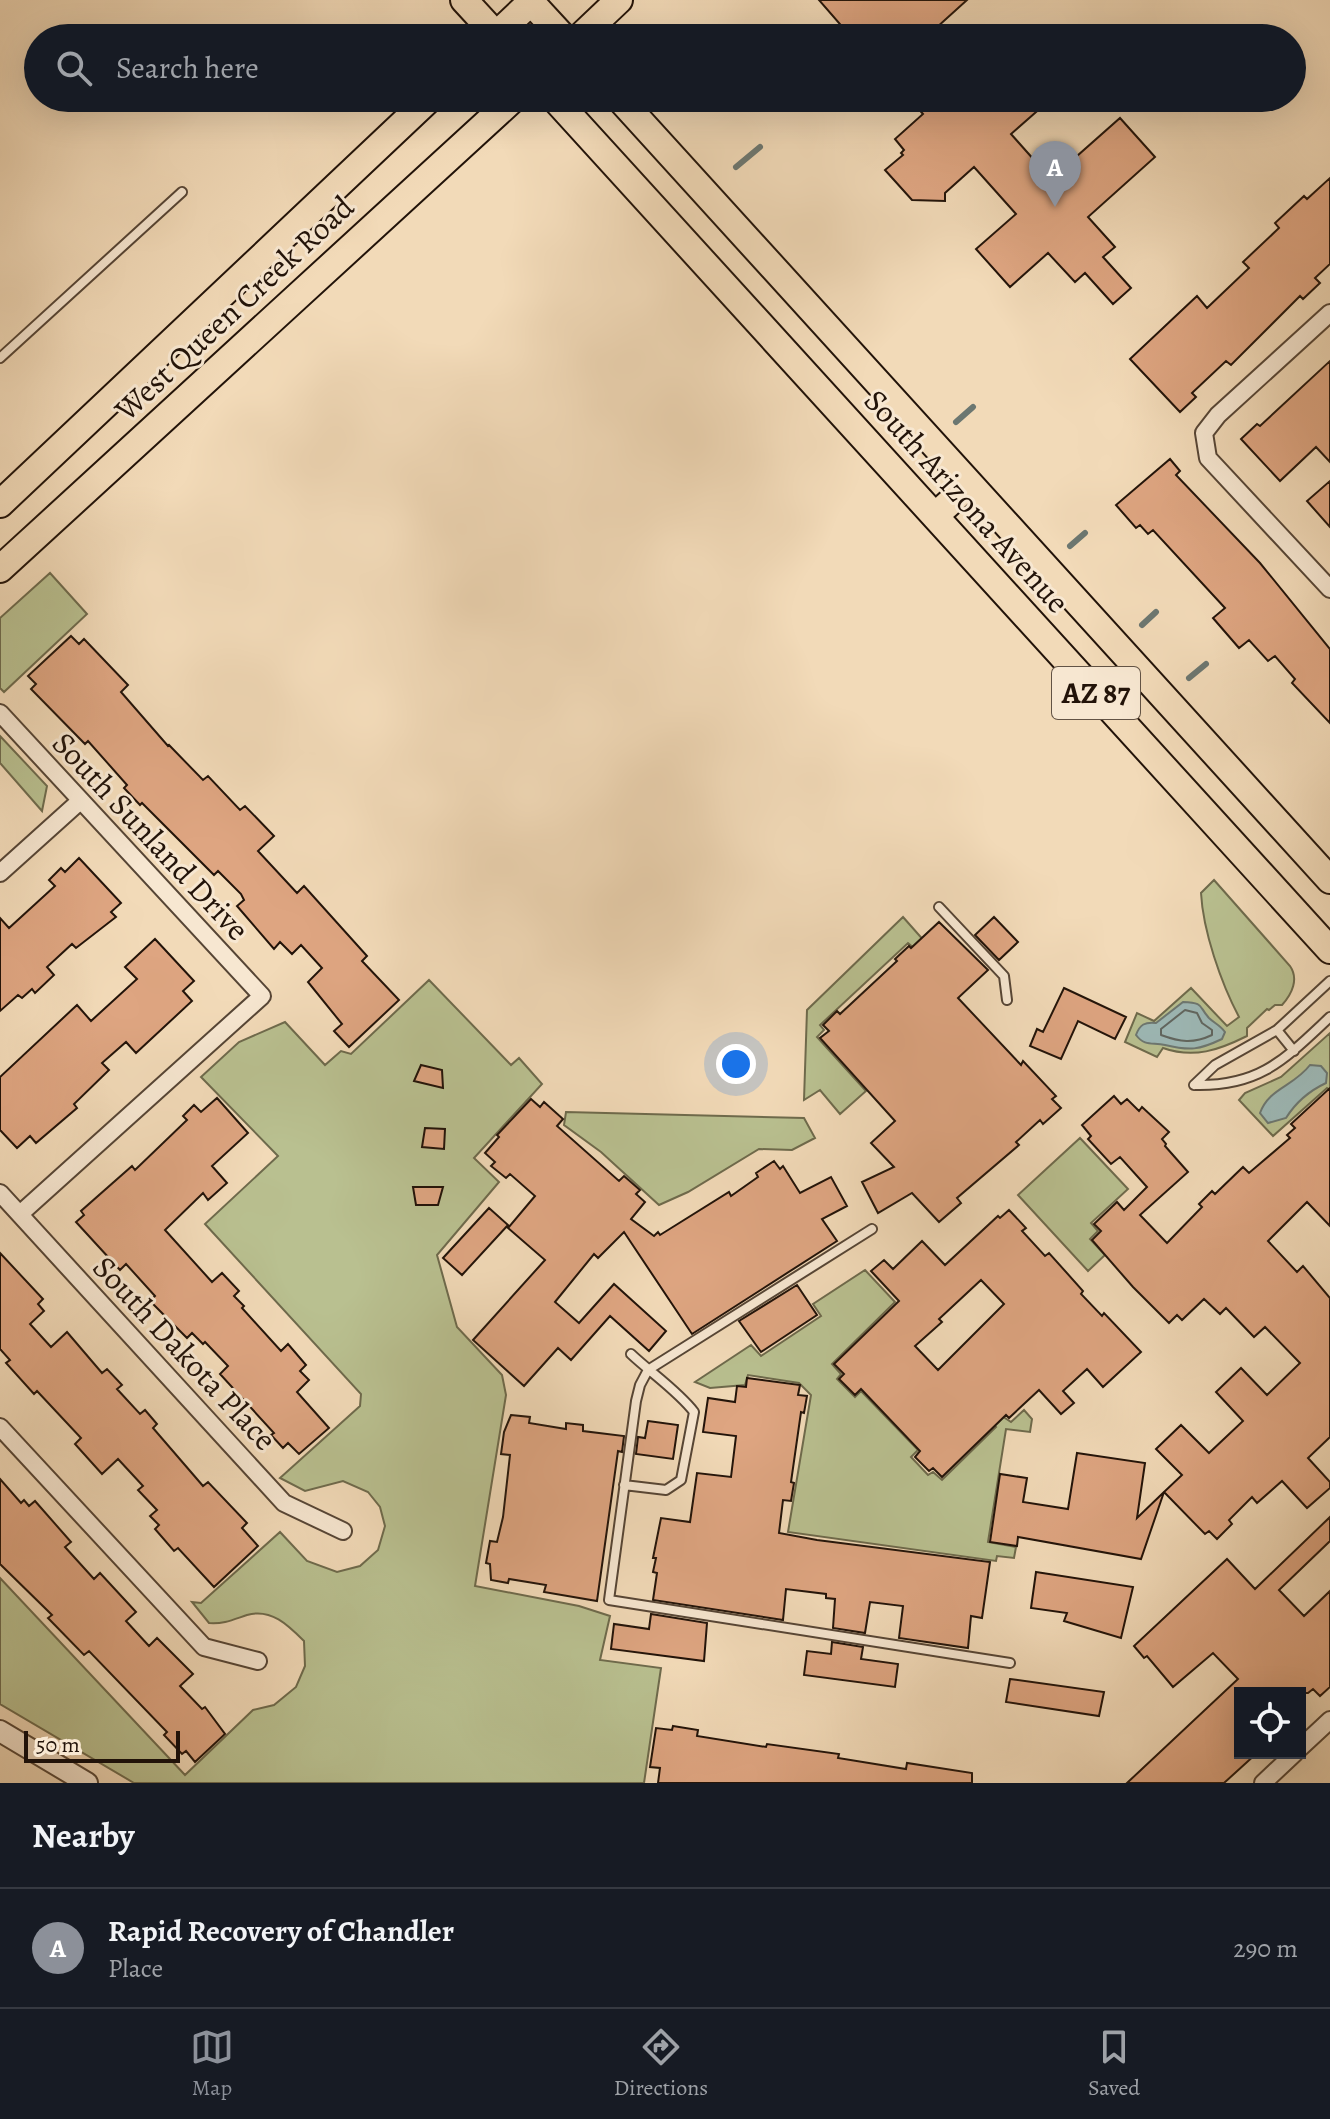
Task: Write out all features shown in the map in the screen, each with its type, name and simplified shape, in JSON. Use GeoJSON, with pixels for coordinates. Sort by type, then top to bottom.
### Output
{"type":"FeatureCollection","features":[{"type":"Feature","properties":{"kind":"main road"},"geometry":{"type":"LineString","coordinates":[[464,0],[485,24]]}},
{"type":"Feature","properties":{"kind":"main road"},"geometry":{"type":"LineString","coordinates":[[594,24],[619,0]]}},
{"type":"Feature","properties":{"kind":"main road"},"geometry":{"type":"LineString","coordinates":[[509,24],[531,1],[552,24]]}},
{"type":"Feature","properties":{"kind":"main road","name":"West Queen Creek Road"},"geometry":{"type":"LineString","coordinates":[[0,504],[415,112]]}},
{"type":"Feature","properties":{"kind":"main road","name":"West Queen Creek Road"},"geometry":{"type":"LineString","coordinates":[[0,569],[499,112]]}},
{"type":"Feature","properties":{"kind":"main road","name":"South Arizona Avenue"},"geometry":{"type":"LineString","coordinates":[[567,112],[1330,950]]}},
{"type":"Feature","properties":{"kind":"main road","name":"South Arizona Avenue"},"geometry":{"type":"LineString","coordinates":[[632,112],[1330,880]]}},
{"type":"Feature","properties":{"kind":"main road"},"geometry":{"type":"LineString","coordinates":[[935,516],[970,484]]}},
{"type":"Feature","properties":{"kind":"street"},"geometry":{"type":"LineString","coordinates":[[1330,313],[1218,415],[1204,433],[1208,458],[1330,589]]}},
{"type":"Feature","properties":{"kind":"street","name":"South Sunland Drive"},"geometry":{"type":"LineString","coordinates":[[0,713],[262,996],[20,1214]]}},
{"type":"Feature","properties":{"kind":"street"},"geometry":{"type":"LineString","coordinates":[[0,873],[80,801]]}},
{"type":"Feature","properties":{"kind":"street","name":"South Dakota Place"},"geometry":{"type":"LineString","coordinates":[[0,1193],[284,1503],[343,1531]]}},
{"type":"Feature","properties":{"kind":"street"},"geometry":{"type":"LineString","coordinates":[[0,1427],[204,1647],[258,1661]]}},
{"type":"Feature","properties":{"kind":"street"},"geometry":{"type":"LineString","coordinates":[[1306,1742],[1330,1720]]}},
{"type":"Feature","properties":{"kind":"street"},"geometry":{"type":"LineString","coordinates":[[0,1731],[87,1783]]}},
{"type":"Feature","properties":{"kind":"street"},"geometry":{"type":"LineString","coordinates":[[1263,1783],[1289,1759]]}},
{"type":"Feature","properties":{"kind":"lane"},"geometry":{"type":"LineString","coordinates":[[0,358],[182,192]]}},
{"type":"Feature","properties":{"kind":"lane"},"geometry":{"type":"LineString","coordinates":[[939,907],[1004,976],[1007,1000]]}},
{"type":"Feature","properties":{"kind":"lane"},"geometry":{"type":"LineString","coordinates":[[1330,981],[1277,1030],[1215,1065],[1194,1085],[1223,1086],[1248,1079],[1276,1065],[1330,1017]]}},
{"type":"Feature","properties":{"kind":"lane"},"geometry":{"type":"LineString","coordinates":[[1277,1030],[1294,1051]]}},
{"type":"Feature","properties":{"kind":"lane"},"geometry":{"type":"LineString","coordinates":[[872,1229],[648,1370],[636,1401],[609,1600],[1010,1663]]}},
{"type":"Feature","properties":{"kind":"lane"},"geometry":{"type":"LineString","coordinates":[[624,1485],[666,1490],[681,1480],[694,1412],[684,1399],[631,1354]]}},
{"type":"Feature","properties":{"kind":"green space"},"geometry":{"type":"Polygon","coordinates":[[[50,573],[87,614],[4,692],[0,688],[0,618],[50,573]]]}},
{"type":"Feature","properties":{"kind":"green space"},"geometry":{"type":"Polygon","coordinates":[[[0,736],[47,786],[42,811],[0,763],[0,736]]]}},
{"type":"Feature","properties":{"kind":"green space"},"geometry":{"type":"Polygon","coordinates":[[[1214,880],[1290,966],[1294,976],[1293,986],[1282,1005],[1267,1009],[1247,1028],[1247,1036],[1196,1053],[1163,1048],[1157,1057],[1125,1042],[1137,1013],[1154,1021],[1191,988],[1227,1026],[1239,1017],[1220,973],[1205,924],[1201,893],[1214,880]]]}},
{"type":"Feature","properties":{"kind":"green space"},"geometry":{"type":"Polygon","coordinates":[[[903,917],[926,943],[915,949],[908,943],[820,1025],[824,1030],[817,1037],[866,1091],[840,1114],[820,1090],[804,1100],[807,1010],[903,917]]]}},
{"type":"Feature","properties":{"kind":"green space"},"geometry":{"type":"Polygon","coordinates":[[[429,980],[511,1065],[519,1058],[542,1084],[474,1158],[499,1182],[437,1255],[457,1327],[502,1375],[506,1395],[475,1586],[579,1606],[610,1616],[600,1660],[661,1668],[644,1783],[134,1783],[0,1704],[0,1578],[185,1775],[253,1710],[274,1705],[296,1687],[305,1666],[304,1641],[285,1624],[271,1616],[256,1613],[209,1623],[192,1602],[201,1603],[280,1532],[307,1561],[337,1572],[360,1566],[378,1550],[385,1526],[380,1507],[368,1492],[343,1481],[305,1491],[280,1478],[360,1406],[361,1394],[205,1224],[278,1156],[201,1077],[239,1042],[285,1022],[325,1065],[341,1051],[351,1054],[429,980]]]}},
{"type":"Feature","properties":{"kind":"green space"},"geometry":{"type":"Polygon","coordinates":[[[1330,1033],[1330,1090],[1327,1088],[1273,1136],[1239,1100],[1245,1093],[1281,1077],[1330,1033]]]}},
{"type":"Feature","properties":{"kind":"green space"},"geometry":{"type":"Polygon","coordinates":[[[566,1112],[804,1118],[815,1138],[792,1150],[759,1149],[688,1192],[659,1205],[601,1152],[564,1125],[566,1112]]]}},
{"type":"Feature","properties":{"kind":"green space"},"geometry":{"type":"Polygon","coordinates":[[[1080,1138],[1128,1189],[1091,1223],[1098,1231],[1090,1239],[1105,1255],[1088,1271],[1018,1195],[1080,1138]]]}},
{"type":"Feature","properties":{"kind":"green space"},"geometry":{"type":"Polygon","coordinates":[[[865,1270],[895,1302],[832,1364],[841,1374],[837,1379],[855,1397],[861,1391],[918,1450],[911,1457],[928,1475],[933,1472],[942,1480],[996,1427],[993,1424],[1002,1416],[1011,1422],[1024,1410],[1032,1419],[1030,1432],[1006,1429],[988,1542],[1016,1547],[1014,1558],[997,1556],[996,1561],[788,1532],[811,1395],[799,1383],[748,1375],[745,1385],[710,1388],[695,1382],[751,1345],[761,1356],[821,1316],[813,1304],[865,1270]]]}},
{"type":"Feature","properties":{"kind":"water"},"geometry":{"type":"Polygon","coordinates":[[[1183,1002],[1200,1006],[1225,1032],[1222,1039],[1188,1049],[1146,1043],[1139,1039],[1136,1035],[1143,1024],[1156,1023],[1183,1002]]]}},
{"type":"Feature","properties":{"kind":"water"},"geometry":{"type":"Polygon","coordinates":[[[1310,1065],[1321,1066],[1327,1073],[1326,1083],[1303,1098],[1286,1118],[1268,1123],[1260,1113],[1269,1098],[1310,1065]]]}},
{"type":"Feature","properties":{"kind":"building"},"geometry":{"type":"Polygon","coordinates":[[[819,0],[967,0],[940,24],[840,24],[819,0]]]}},
{"type":"Feature","properties":{"kind":"building"},"geometry":{"type":"Polygon","coordinates":[[[921,112],[1036,112],[1011,134],[1051,179],[1120,118],[1155,157],[1088,217],[1115,247],[1103,257],[1131,288],[1113,304],[1085,273],[1075,282],[1048,253],[1010,287],[976,249],[1016,214],[974,167],[945,193],[945,201],[912,200],[885,170],[903,155],[904,150],[895,139],[923,114],[921,112]]]}},
{"type":"Feature","properties":{"kind":"building"},"geometry":{"type":"Polygon","coordinates":[[[1330,178],[1330,264],[1315,278],[1320,283],[1303,299],[1300,296],[1231,365],[1226,361],[1192,393],[1196,397],[1180,412],[1130,359],[1197,296],[1207,308],[1249,268],[1243,262],[1279,228],[1275,223],[1304,196],[1307,199],[1330,178]]]}},
{"type":"Feature","properties":{"kind":"building"},"geometry":{"type":"Polygon","coordinates":[[[1330,361],[1330,462],[1316,447],[1280,481],[1241,439],[1257,424],[1260,426],[1330,361]]]}},
{"type":"Feature","properties":{"kind":"building"},"geometry":{"type":"Polygon","coordinates":[[[1170,459],[1180,471],[1176,475],[1260,563],[1330,649],[1330,723],[1292,683],[1295,679],[1275,656],[1268,661],[1249,640],[1239,648],[1213,618],[1225,608],[1153,530],[1148,534],[1140,525],[1136,528],[1116,505],[1170,459]]]}},
{"type":"Feature","properties":{"kind":"building"},"geometry":{"type":"Polygon","coordinates":[[[1330,481],[1330,527],[1307,501],[1330,481]]]}},
{"type":"Feature","properties":{"kind":"building"},"geometry":{"type":"Polygon","coordinates":[[[71,636],[79,644],[84,639],[128,685],[121,692],[168,746],[203,780],[208,776],[240,810],[245,806],[274,836],[258,851],[297,893],[304,886],[367,956],[362,961],[399,1000],[349,1047],[334,1031],[342,1024],[308,982],[322,968],[301,945],[292,954],[280,942],[274,949],[237,906],[244,900],[241,894],[218,871],[214,875],[142,803],[140,805],[124,788],[127,785],[88,741],[85,744],[31,689],[36,684],[28,676],[71,636]]]}},
{"type":"Feature","properties":{"kind":"building"},"geometry":{"type":"Polygon","coordinates":[[[79,858],[121,903],[111,912],[116,917],[76,948],[72,944],[47,967],[54,975],[35,993],[32,989],[22,998],[18,995],[0,1011],[0,918],[9,928],[55,886],[49,880],[61,868],[65,872],[79,858]]]}},
{"type":"Feature","properties":{"kind":"building"},"geometry":{"type":"Polygon","coordinates":[[[994,917],[1018,942],[999,960],[975,935],[994,917]]]}},
{"type":"Feature","properties":{"kind":"building"},"geometry":{"type":"Polygon","coordinates":[[[939,922],[988,970],[958,998],[1021,1065],[1023,1061],[1056,1096],[1052,1099],[1061,1108],[1043,1124],[1040,1120],[1016,1142],[1019,1145],[957,1198],[961,1203],[939,1222],[912,1193],[878,1213],[862,1182],[894,1167],[871,1143],[895,1121],[820,1038],[829,1031],[823,1025],[837,1011],[840,1014],[897,961],[895,959],[939,922]]]}},
{"type":"Feature","properties":{"kind":"building"},"geometry":{"type":"Polygon","coordinates":[[[155,939],[194,981],[183,991],[192,1001],[136,1053],[126,1042],[102,1063],[109,1070],[74,1104],[77,1108],[36,1143],[30,1136],[17,1148],[0,1130],[0,1077],[77,1005],[91,1021],[137,979],[125,967],[155,939]]]}},
{"type":"Feature","properties":{"kind":"building"},"geometry":{"type":"Polygon","coordinates":[[[1064,988],[1126,1017],[1115,1039],[1078,1021],[1061,1059],[1030,1046],[1037,1029],[1043,1032],[1064,988]]]}},
{"type":"Feature","properties":{"kind":"building"},"geometry":{"type":"Polygon","coordinates":[[[421,1065],[442,1070],[443,1088],[414,1081],[421,1065]]]}},
{"type":"Feature","properties":{"kind":"building"},"geometry":{"type":"Polygon","coordinates":[[[1330,1088],[1330,1226],[1307,1202],[1268,1241],[1297,1272],[1303,1266],[1330,1298],[1330,1437],[1308,1458],[1330,1482],[1330,1488],[1307,1508],[1282,1481],[1257,1503],[1252,1497],[1229,1520],[1232,1524],[1217,1539],[1209,1531],[1205,1534],[1164,1492],[1182,1475],[1156,1449],[1181,1425],[1209,1453],[1243,1421],[1216,1392],[1241,1368],[1267,1395],[1300,1363],[1265,1327],[1254,1337],[1226,1308],[1220,1314],[1204,1299],[1182,1320],[1177,1315],[1169,1323],[1133,1287],[1092,1240],[1101,1231],[1094,1224],[1117,1202],[1124,1210],[1147,1187],[1120,1157],[1111,1164],[1088,1139],[1091,1136],[1082,1125],[1114,1096],[1121,1104],[1127,1099],[1139,1111],[1142,1107],[1169,1132],[1162,1139],[1165,1146],[1188,1172],[1140,1215],[1167,1243],[1202,1207],[1199,1204],[1212,1191],[1215,1194],[1243,1167],[1249,1173],[1290,1138],[1287,1135],[1295,1128],[1291,1124],[1330,1088]]]}},
{"type":"Feature","properties":{"kind":"building"},"geometry":{"type":"Polygon","coordinates":[[[217,1098],[248,1133],[212,1166],[227,1183],[208,1200],[203,1193],[165,1230],[212,1282],[222,1273],[239,1291],[234,1296],[244,1306],[242,1308],[281,1351],[288,1344],[306,1365],[300,1371],[309,1380],[297,1392],[329,1428],[299,1454],[288,1443],[283,1448],[271,1435],[274,1433],[220,1374],[228,1366],[205,1342],[203,1344],[192,1333],[187,1338],[150,1301],[155,1296],[126,1264],[120,1270],[76,1222],[84,1215],[81,1211],[132,1166],[135,1170],[187,1120],[183,1116],[194,1105],[201,1112],[217,1098]]]}},
{"type":"Feature","properties":{"kind":"building"},"geometry":{"type":"Polygon","coordinates":[[[531,1099],[540,1107],[544,1102],[563,1119],[557,1126],[619,1181],[624,1176],[640,1190],[636,1194],[645,1202],[631,1219],[654,1236],[729,1192],[731,1196],[774,1161],[780,1169],[783,1166],[800,1193],[831,1177],[847,1206],[822,1219],[837,1241],[692,1334],[624,1232],[598,1258],[594,1254],[555,1302],[579,1323],[614,1284],[666,1331],[649,1351],[610,1316],[571,1360],[558,1348],[524,1386],[473,1340],[545,1260],[508,1228],[535,1196],[510,1174],[506,1178],[491,1166],[495,1162],[485,1153],[499,1137],[497,1135],[531,1099]]]}},
{"type":"Feature","properties":{"kind":"building"},"geometry":{"type":"Polygon","coordinates":[[[425,1128],[445,1129],[444,1149],[422,1147],[425,1128]]]}},
{"type":"Feature","properties":{"kind":"building"},"geometry":{"type":"Polygon","coordinates":[[[413,1187],[443,1187],[438,1205],[416,1205],[413,1187]]]}},
{"type":"Feature","properties":{"kind":"building"},"geometry":{"type":"Polygon","coordinates":[[[489,1208],[508,1225],[462,1275],[443,1258],[489,1208]]]}},
{"type":"Feature","properties":{"kind":"building"},"geometry":{"type":"Polygon","coordinates":[[[1009,1210],[1026,1228],[1022,1231],[1045,1256],[1049,1253],[1083,1291],[1081,1294],[1141,1352],[1103,1387],[1087,1369],[1063,1391],[1074,1403],[1061,1414],[1039,1390],[1009,1418],[1006,1415],[942,1477],[933,1468],[929,1471],[915,1457],[920,1451],[861,1389],[855,1395],[839,1379],[844,1374],[834,1364],[899,1301],[871,1271],[884,1260],[893,1269],[922,1241],[945,1265],[998,1216],[1000,1218],[1009,1210]],[[981,1280],[915,1346],[938,1370],[1004,1304],[981,1280]]]}},
{"type":"Feature","properties":{"kind":"building"},"geometry":{"type":"Polygon","coordinates":[[[0,1253],[43,1299],[38,1304],[44,1311],[30,1324],[51,1347],[67,1332],[102,1373],[107,1369],[122,1385],[117,1389],[140,1414],[145,1410],[157,1424],[153,1428],[203,1486],[208,1482],[247,1523],[242,1528],[258,1546],[214,1587],[178,1548],[174,1551],[155,1529],[159,1525],[150,1516],[157,1510],[138,1490],[143,1486],[118,1459],[102,1474],[75,1444],[81,1438],[6,1363],[10,1360],[0,1349],[0,1253]]]}},
{"type":"Feature","properties":{"kind":"building"},"geometry":{"type":"Polygon","coordinates":[[[797,1285],[817,1315],[761,1352],[739,1321],[797,1285]]]}},
{"type":"Feature","properties":{"kind":"building"},"geometry":{"type":"Polygon","coordinates":[[[747,1378],[800,1385],[798,1395],[807,1396],[804,1413],[801,1412],[791,1501],[783,1500],[779,1533],[990,1562],[982,1618],[971,1616],[968,1648],[899,1638],[903,1606],[870,1602],[865,1633],[833,1628],[835,1599],[826,1598],[826,1594],[786,1589],[783,1620],[653,1600],[657,1573],[653,1572],[656,1558],[653,1558],[661,1518],[690,1522],[697,1473],[731,1477],[736,1436],[703,1432],[708,1398],[735,1402],[737,1386],[746,1387],[747,1378]]]}},
{"type":"Feature","properties":{"kind":"building"},"geometry":{"type":"Polygon","coordinates":[[[511,1415],[530,1417],[529,1423],[566,1429],[566,1423],[583,1425],[583,1431],[624,1436],[622,1452],[618,1451],[597,1601],[544,1592],[546,1585],[509,1579],[508,1583],[491,1580],[490,1564],[486,1563],[490,1541],[497,1542],[503,1517],[510,1455],[501,1454],[504,1432],[511,1415]]]}},
{"type":"Feature","properties":{"kind":"building"},"geometry":{"type":"Polygon","coordinates":[[[648,1421],[678,1425],[673,1459],[636,1454],[638,1437],[645,1438],[648,1421]]]}},
{"type":"Feature","properties":{"kind":"building"},"geometry":{"type":"Polygon","coordinates":[[[1077,1453],[1145,1463],[1137,1518],[1164,1492],[1141,1559],[1018,1537],[1017,1546],[990,1542],[1000,1474],[1027,1478],[1023,1502],[1068,1509],[1077,1453]]]}},
{"type":"Feature","properties":{"kind":"building"},"geometry":{"type":"Polygon","coordinates":[[[0,1479],[21,1503],[24,1500],[29,1506],[35,1501],[71,1542],[65,1547],[94,1579],[100,1573],[136,1612],[126,1621],[149,1646],[157,1638],[193,1674],[180,1686],[202,1709],[205,1707],[225,1734],[195,1762],[186,1751],[182,1754],[164,1735],[167,1732],[89,1651],[84,1655],[48,1618],[52,1615],[0,1564],[0,1479]]]}},
{"type":"Feature","properties":{"kind":"building"},"geometry":{"type":"Polygon","coordinates":[[[1330,1517],[1330,1541],[1279,1590],[1304,1616],[1330,1591],[1330,1687],[1320,1696],[1313,1689],[1306,1693],[1306,1687],[1234,1687],[1234,1759],[1250,1759],[1224,1783],[1127,1783],[1238,1679],[1213,1653],[1173,1687],[1147,1656],[1144,1658],[1134,1646],[1227,1559],[1255,1589],[1330,1517]]]}},
{"type":"Feature","properties":{"kind":"building"},"geometry":{"type":"Polygon","coordinates":[[[1036,1572],[1133,1587],[1121,1638],[1064,1621],[1067,1613],[1031,1608],[1036,1572]]]}},
{"type":"Feature","properties":{"kind":"building"},"geometry":{"type":"Polygon","coordinates":[[[651,1614],[707,1623],[704,1661],[611,1649],[614,1624],[649,1629],[651,1614]]]}},
{"type":"Feature","properties":{"kind":"building"},"geometry":{"type":"Polygon","coordinates":[[[832,1642],[863,1647],[861,1659],[898,1664],[895,1687],[804,1675],[807,1651],[831,1654],[832,1642]]]}},
{"type":"Feature","properties":{"kind":"building"},"geometry":{"type":"Polygon","coordinates":[[[1010,1679],[1104,1692],[1099,1716],[1006,1702],[1010,1679]]]}},
{"type":"Feature","properties":{"kind":"building"},"geometry":{"type":"Polygon","coordinates":[[[673,1726],[698,1730],[697,1736],[766,1747],[767,1744],[839,1754],[838,1758],[906,1769],[907,1763],[972,1773],[972,1783],[658,1783],[660,1768],[650,1767],[656,1728],[672,1730],[673,1726]]]}},
{"type":"Feature","properties":{"kind":"waterway"},"geometry":{"type":"LineString","coordinates":[[736,167],[760,147]]}},
{"type":"Feature","properties":{"kind":"waterway"},"geometry":{"type":"LineString","coordinates":[[956,422],[973,407]]}},
{"type":"Feature","properties":{"kind":"waterway"},"geometry":{"type":"LineString","coordinates":[[1070,546],[1085,533]]}},
{"type":"Feature","properties":{"kind":"waterway"},"geometry":{"type":"LineString","coordinates":[[1142,625],[1156,612]]}},
{"type":"Feature","properties":{"kind":"waterway"},"geometry":{"type":"LineString","coordinates":[[1189,678],[1206,664]]}},
{"type":"Feature","properties":{"kind":"place","name":"Rapid Recovery of Chandler"},"geometry":{"type":"Point","coordinates":[1055,207]}}]}
